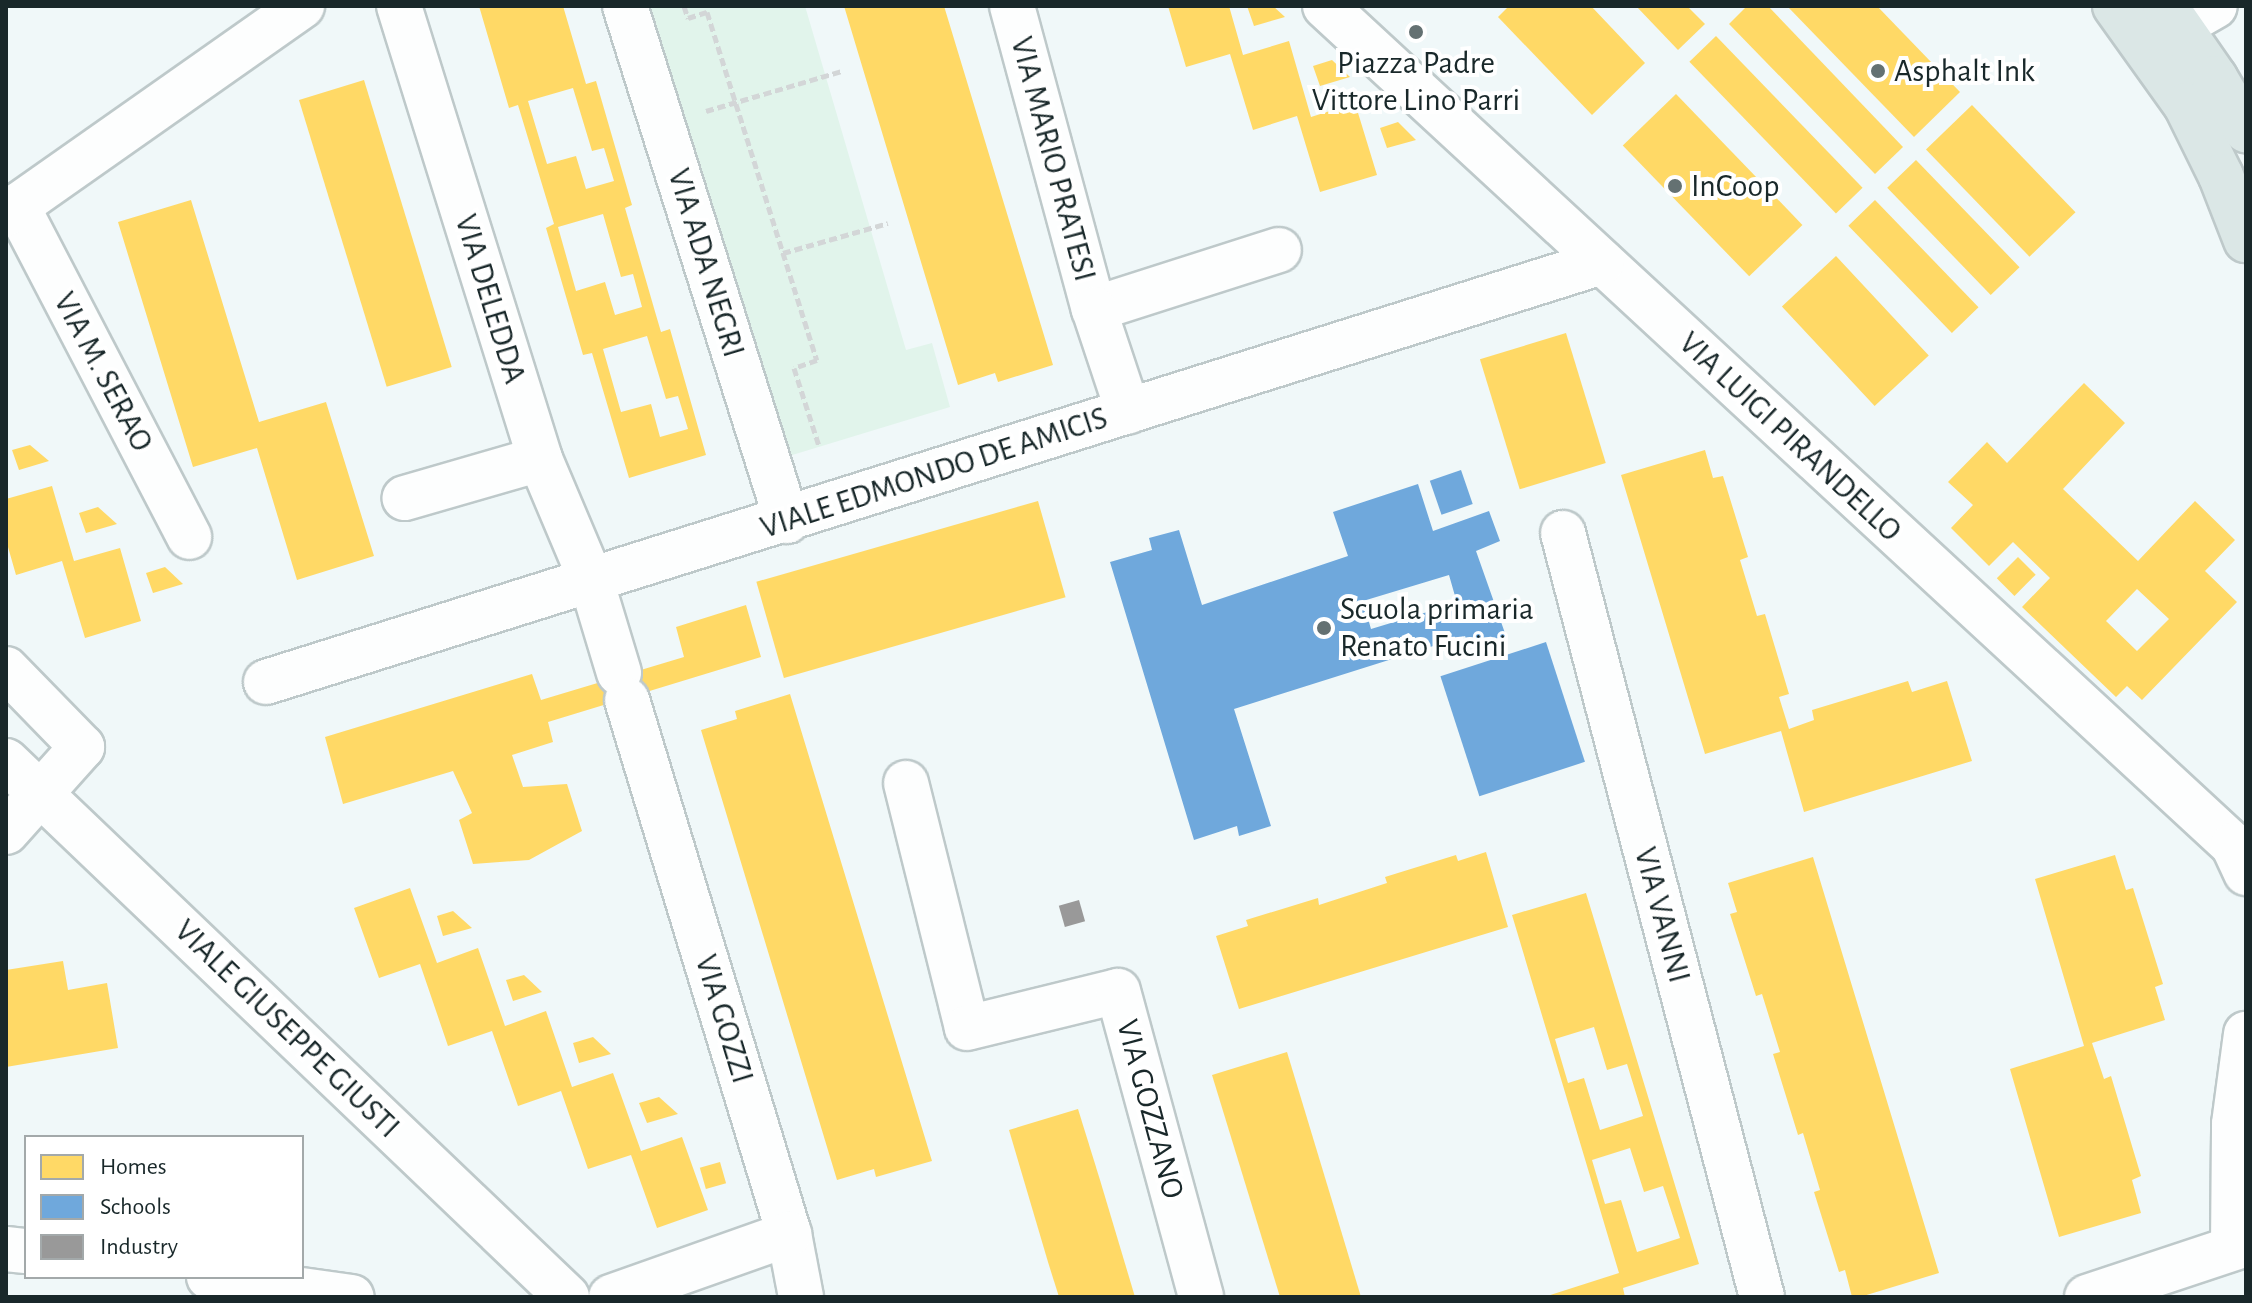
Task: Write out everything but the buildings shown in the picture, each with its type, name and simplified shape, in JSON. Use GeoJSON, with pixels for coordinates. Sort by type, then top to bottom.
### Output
{"type":"FeatureCollection","features":[{"type":"Feature","properties":{"kind":"main road"},"geometry":{"type":"LineString","coordinates":[[2115,6],[2176,21],[2246,130]]}},
{"type":"Feature","properties":{"kind":"main road"},"geometry":{"type":"LineString","coordinates":[[2176,21],[2186,105],[2221,176],[2246,240]]}},
{"type":"Feature","properties":{"kind":"street"},"geometry":{"type":"LineString","coordinates":[[11,210],[302,6]]}},
{"type":"Feature","properties":{"kind":"street","name":"VIA DELEDDA"},"geometry":{"type":"LineString","coordinates":[[399,6],[540,459],[591,580]]}},
{"type":"Feature","properties":{"kind":"street","name":"VIA ADA NEGRI"},"geometry":{"type":"LineString","coordinates":[[625,6],[787,521]]}},
{"type":"Feature","properties":{"kind":"street","name":"VIA MARIO PRATESI"},"geometry":{"type":"LineString","coordinates":[[1012,6],[1094,309],[1279,250]]}},
{"type":"Feature","properties":{"kind":"street","name":"VIA LUIGI PIRANDELLO"},"geometry":{"type":"LineString","coordinates":[[1325,6],[2233,845],[2246,873]]}},
{"type":"Feature","properties":{"kind":"street","name":"VIA M. SERAO"},"geometry":{"type":"LineString","coordinates":[[11,210],[189,537]]}},
{"type":"Feature","properties":{"kind":"street","name":"VIALE EDMONDO DE AMICIS"},"geometry":{"type":"LineString","coordinates":[[266,682],[787,521],[1602,262]]}},
{"type":"Feature","properties":{"kind":"street"},"geometry":{"type":"LineString","coordinates":[[1094,309],[1128,411]]}},
{"type":"Feature","properties":{"kind":"street"},"geometry":{"type":"LineString","coordinates":[[405,498],[540,459]]}},
{"type":"Feature","properties":{"kind":"street","name":"VIA VANNI"},"geometry":{"type":"LineString","coordinates":[[1563,533],[1762,1297]]}},
{"type":"Feature","properties":{"kind":"street","name":"VIA GOZZI"},"geometry":{"type":"LineString","coordinates":[[591,580],[789,1234],[801,1297]]}},
{"type":"Feature","properties":{"kind":"street"},"geometry":{"type":"LineString","coordinates":[[6,669],[82,747],[6,832]]}},
{"type":"Feature","properties":{"kind":"street","name":"VIALE GIUSEPPE GIUSTI"},"geometry":{"type":"LineString","coordinates":[[6,761],[567,1297]]}},
{"type":"Feature","properties":{"kind":"street","name":"VIA GOZZANO"},"geometry":{"type":"LineString","coordinates":[[906,783],[967,1028],[1118,991],[1201,1297]]}},
{"type":"Feature","properties":{"kind":"street"},"geometry":{"type":"LineString","coordinates":[[2087,1297],[2240,1245],[2234,1124],[2246,1034]]}},
{"type":"Feature","properties":{"kind":"street"},"geometry":{"type":"LineString","coordinates":[[611,1297],[789,1234]]}},
{"type":"Feature","properties":{"kind":"street"},"geometry":{"type":"LineString","coordinates":[[223,1279],[352,1297]]}},
{"type":"Feature","properties":{"kind":"path"},"geometry":{"type":"LineString","coordinates":[[684,6],[688,18],[707,12],[817,360],[794,368],[819,446]]}},
{"type":"Feature","properties":{"kind":"path"},"geometry":{"type":"LineString","coordinates":[[663,124],[842,71]]}},
{"type":"Feature","properties":{"kind":"path"},"geometry":{"type":"LineString","coordinates":[[783,253],[888,223]]}},
{"type":"Feature","properties":{"kind":"green space"},"geometry":{"type":"Polygon","coordinates":[[[644,6],[805,6],[906,350],[932,343],[950,407],[789,456],[644,6]]]}},
{"type":"Feature","properties":{"kind":"place","name":"Piazza Padre Vittore Lino Parri"},"geometry":{"type":"Point","coordinates":[1416,32]}},
{"type":"Feature","properties":{"kind":"place","name":"Asphalt Ink"},"geometry":{"type":"Point","coordinates":[1878,71]}},
{"type":"Feature","properties":{"kind":"place","name":"InCoop"},"geometry":{"type":"Point","coordinates":[1675,186]}},
{"type":"Feature","properties":{"kind":"place","name":"Scuola primaria Renato Fucini"},"geometry":{"type":"Point","coordinates":[1324,628]}}]}
